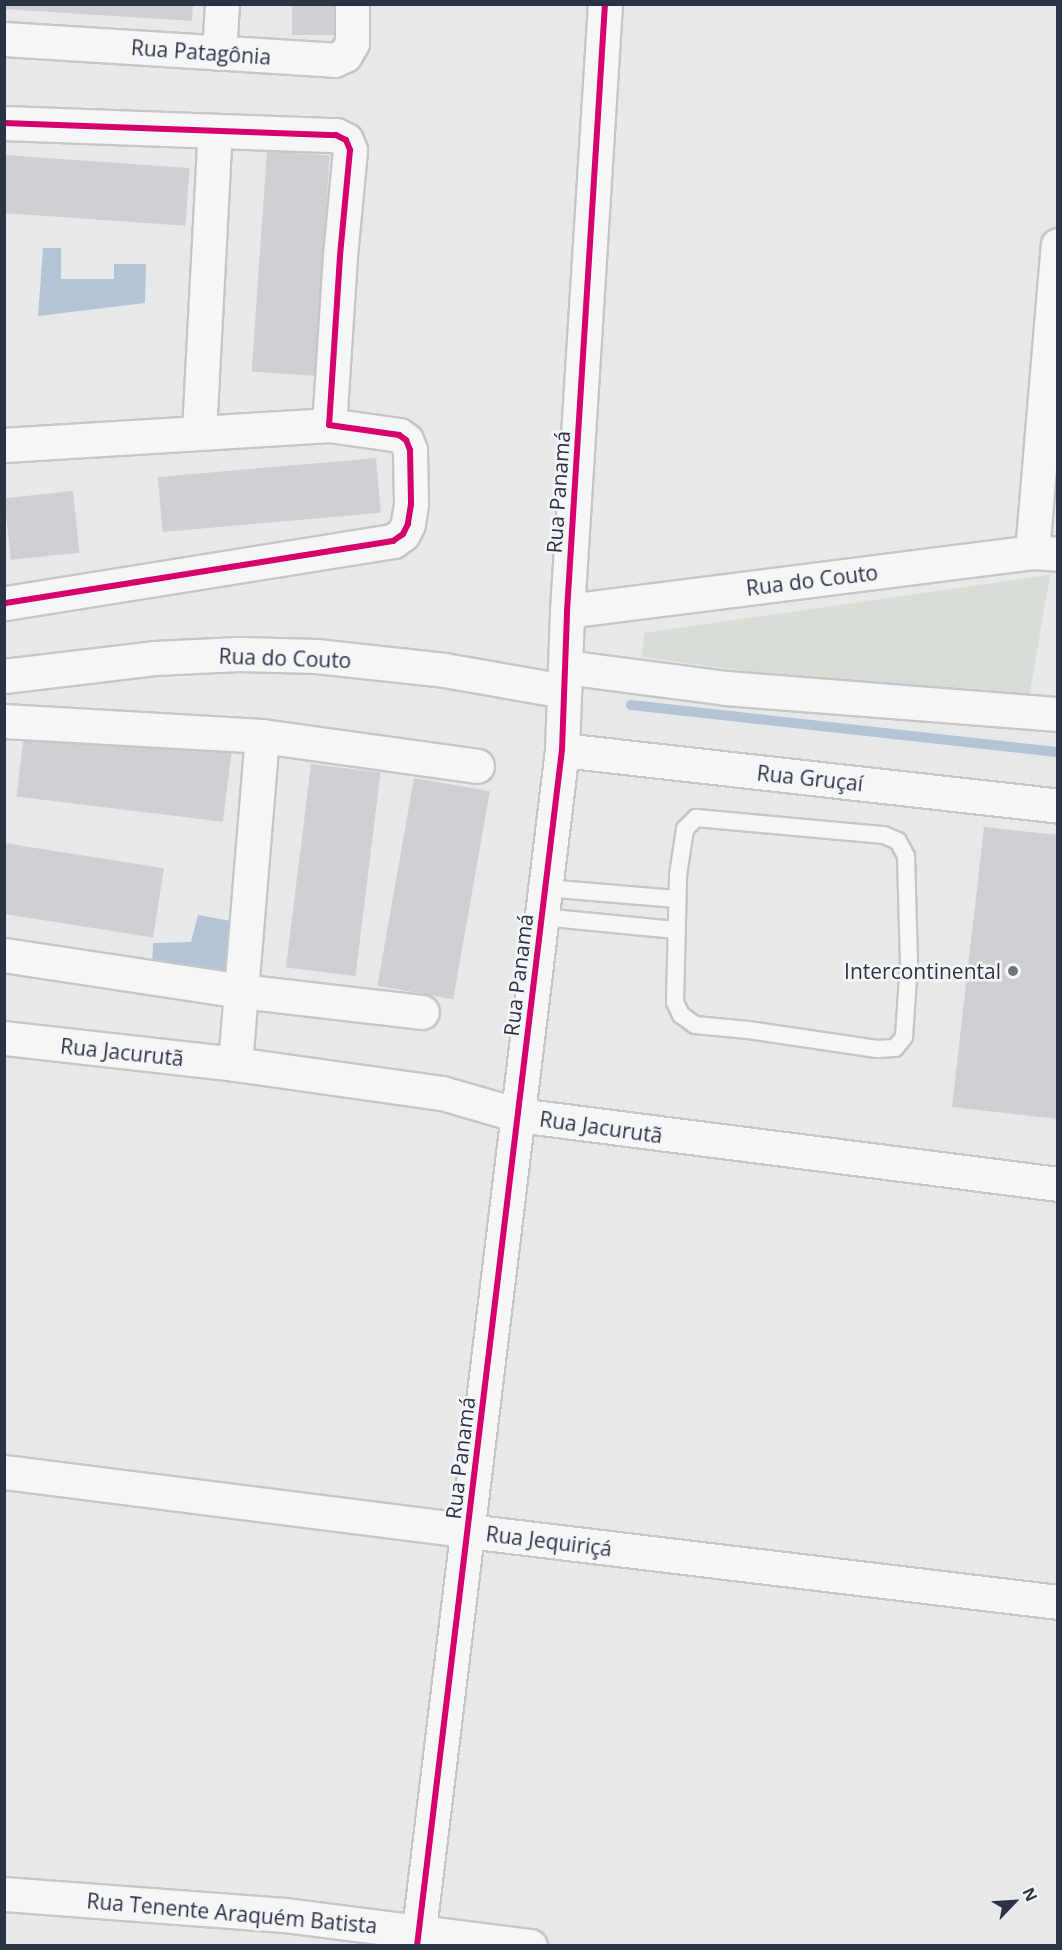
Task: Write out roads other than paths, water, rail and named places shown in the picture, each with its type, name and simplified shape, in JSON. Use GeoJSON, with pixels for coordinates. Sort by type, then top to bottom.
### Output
{"type":"FeatureCollection","features":[{"type":"Feature","properties":{"kind":"street"},"geometry":{"type":"LineString","coordinates":[[219,53],[222,4]]}},
{"type":"Feature","properties":{"kind":"street","name":"Rua Patagônia"},"geometry":{"type":"LineString","coordinates":[[4,39],[334,60],[345,55],[351,43],[352,4]]}},
{"type":"Feature","properties":{"kind":"street","name":"Rua Panamá"},"geometry":{"type":"LineString","coordinates":[[418,1938],[562,750],[567,611],[605,4]]}},
{"type":"Feature","properties":{"kind":"street"},"geometry":{"type":"LineString","coordinates":[[4,123],[336,135],[346,140],[350,150],[340,256],[329,425]]}},
{"type":"Feature","properties":{"kind":"street"},"geometry":{"type":"LineString","coordinates":[[199,432],[215,131]]}},
{"type":"Feature","properties":{"kind":"street"},"geometry":{"type":"LineString","coordinates":[[1045,553],[1058,245]]}},
{"type":"Feature","properties":{"kind":"street"},"geometry":{"type":"LineString","coordinates":[[4,445],[329,425],[399,435],[406,440],[410,450],[408,524],[403,534],[393,541],[4,603]]}},
{"type":"Feature","properties":{"kind":"street","name":"Rua do Couto"},"geometry":{"type":"LineString","coordinates":[[567,611],[1045,553]]}},
{"type":"Feature","properties":{"kind":"street","name":"Rua do Couto"},"geometry":{"type":"LineString","coordinates":[[4,676],[154,658],[239,654],[294,655],[564,679]]}},
{"type":"Feature","properties":{"kind":"street"},"geometry":{"type":"LineString","coordinates":[[564,679],[726,688],[1057,712]]}},
{"type":"Feature","properties":{"kind":"street"},"geometry":{"type":"LineString","coordinates":[[4,721],[262,736],[477,766]]}},
{"type":"Feature","properties":{"kind":"street"},"geometry":{"type":"LineString","coordinates":[[235,1065],[262,736]]}},
{"type":"Feature","properties":{"kind":"street","name":"Rua Gruçaí"},"geometry":{"type":"LineString","coordinates":[[562,750],[1058,806]]}},
{"type":"Feature","properties":{"kind":"street"},"geometry":{"type":"LineString","coordinates":[[4,955],[241,991],[422,1012]]}},
{"type":"Feature","properties":{"kind":"street","name":"Rua Jacurutã"},"geometry":{"type":"LineString","coordinates":[[4,1038],[235,1065],[442,1093],[518,1115],[1058,1185]]}},
{"type":"Feature","properties":{"kind":"street","name":"Rua Jequiriçá"},"geometry":{"type":"LineString","coordinates":[[4,1472],[1058,1602]]}},
{"type":"Feature","properties":{"kind":"street","name":"Rua Tenente Araquém Batista"},"geometry":{"type":"LineString","coordinates":[[4,1894],[284,1915],[418,1938],[530,1946]]}},
{"type":"Feature","properties":{"kind":"lane"},"geometry":{"type":"LineString","coordinates":[[696,818],[884,835],[898,841],[906,856],[909,962],[903,1037],[895,1048],[877,1049],[748,1030],[695,1025],[681,1015],[675,1002],[677,899],[681,842],[685,829],[696,818]]}},
{"type":"Feature","properties":{"kind":"lane"},"geometry":{"type":"LineString","coordinates":[[544,902],[677,899]]}},
{"type":"Feature","properties":{"kind":"lane"},"geometry":{"type":"LineString","coordinates":[[544,902],[675,930]]}},
{"type":"Feature","properties":{"kind":"water"},"geometry":{"type":"Polygon","coordinates":[[[43,248],[61,248],[61,279],[114,279],[114,264],[146,264],[145,303],[38,316],[43,248]]]}},
{"type":"Feature","properties":{"kind":"water"},"geometry":{"type":"Polygon","coordinates":[[[198,915],[237,922],[234,971],[152,967],[153,943],[191,942],[198,915]]]}},
{"type":"Feature","properties":{"kind":"waterway"},"geometry":{"type":"LineString","coordinates":[[631,705],[1058,752]]}},
{"type":"Feature","properties":{"kind":"place","name":"Intercontinental"},"geometry":{"type":"Point","coordinates":[1013,971]}}]}
